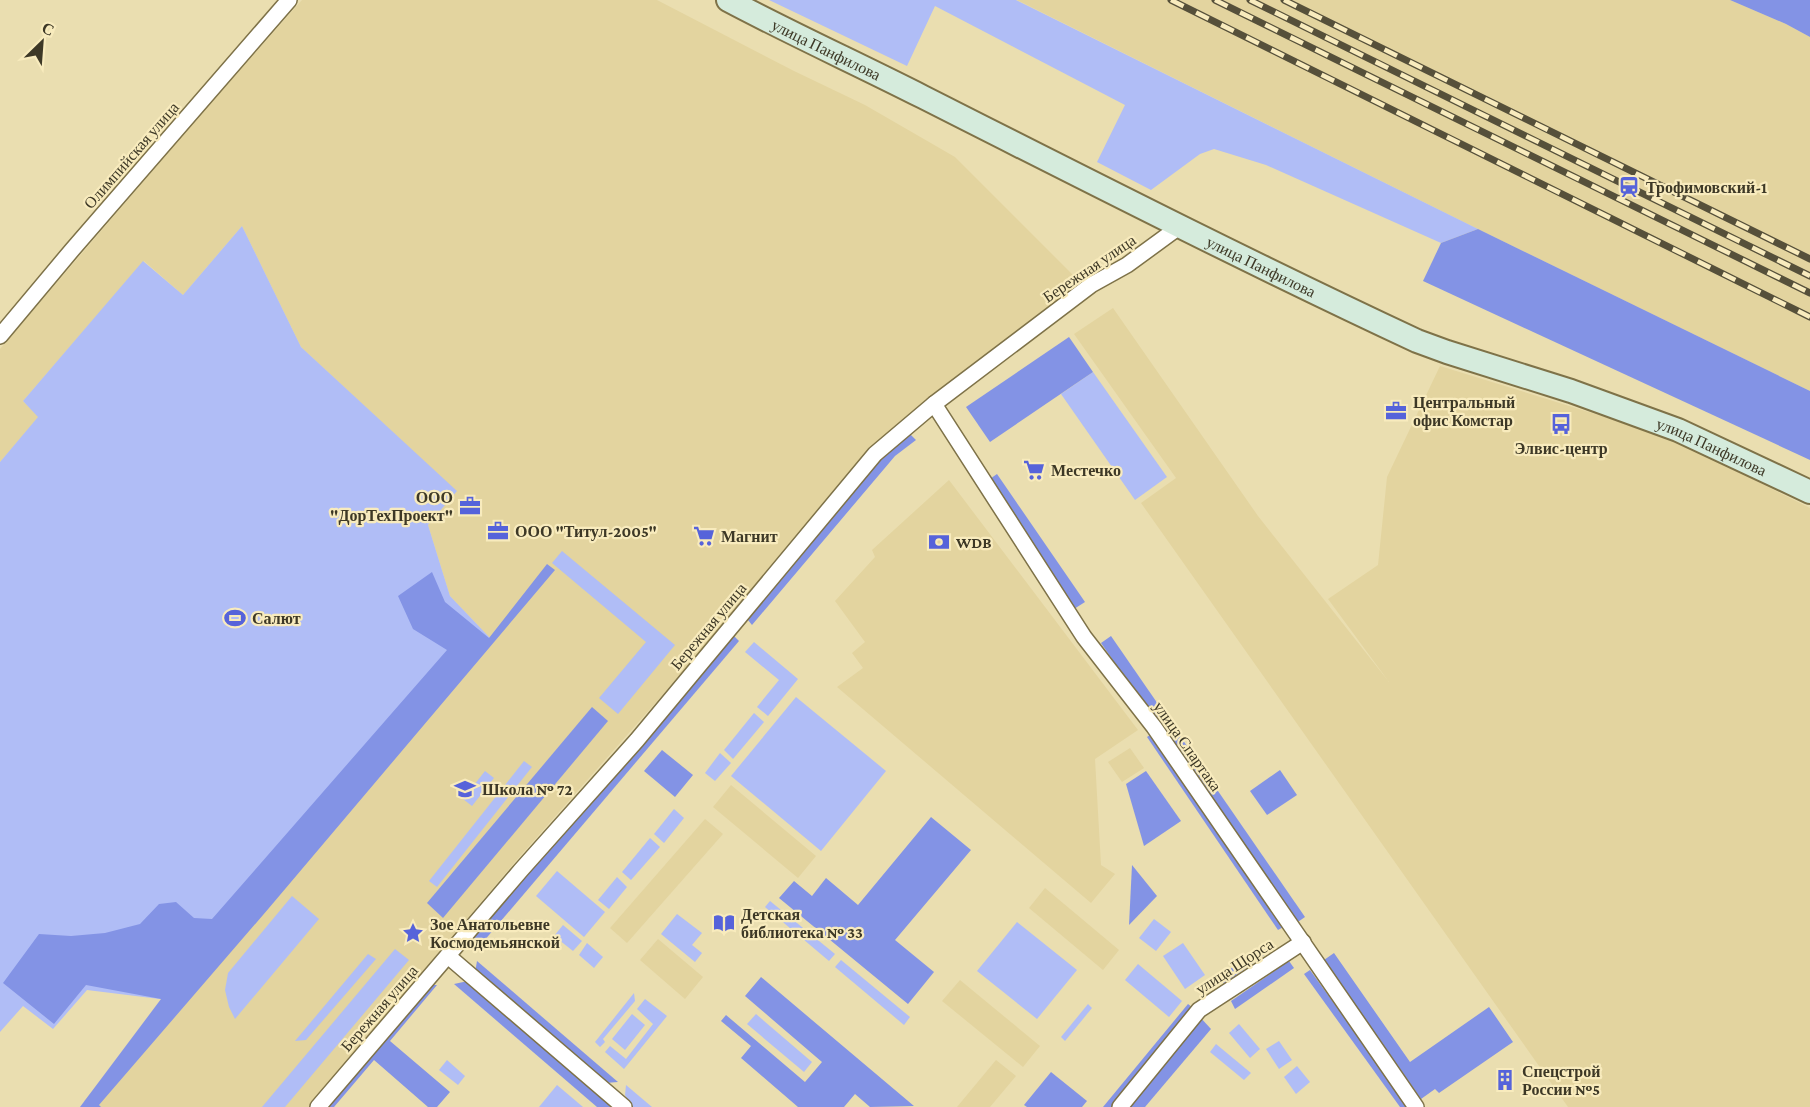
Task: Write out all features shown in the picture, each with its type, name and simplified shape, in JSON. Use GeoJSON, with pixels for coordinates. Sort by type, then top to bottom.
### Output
{"type":"FeatureCollection","features":[{"type":"Feature","properties":{"kind":"main road","name":"улица Панфилова"},"geometry":{"type":"LineString","coordinates":[[728,0],[1179,227],[1417,341],[1571,391],[1678,430],[1810,492]]}},
{"type":"Feature","properties":{"kind":"street","name":"Олимпийская улица"},"geometry":{"type":"LineString","coordinates":[[0,336],[290,0]]}},
{"type":"Feature","properties":{"kind":"street","name":"Бережная улица"},"geometry":{"type":"LineString","coordinates":[[318,1107],[636,740],[875,454],[934,404],[1091,285],[1127,266],[1179,227]]}},
{"type":"Feature","properties":{"kind":"street","name":"улица Спартака"},"geometry":{"type":"LineString","coordinates":[[934,404],[1084,637],[1154,727],[1416,1107]]}},
{"type":"Feature","properties":{"kind":"street","name":"улица Щорса"},"geometry":{"type":"LineString","coordinates":[[1120,1107],[1200,1010],[1303,942]]}},
{"type":"Feature","properties":{"kind":"street"},"geometry":{"type":"LineString","coordinates":[[448,956],[624,1107]]}},
{"type":"Feature","properties":{"kind":"shaded area"},"geometry":{"type":"Polygon","coordinates":[[[302,0],[657,0],[865,105],[955,157],[1083,285],[938,391],[875,446],[696,657],[514,863],[309,1107],[86,1107],[84,1101],[168,1000],[492,640],[450,596],[428,525],[456,491],[301,347],[242,226],[183,295],[144,261],[23,401],[39,417],[0,462],[0,349],[302,0]]]}},
{"type":"Feature","properties":{"kind":"shaded area"},"geometry":{"type":"Polygon","coordinates":[[[769,0],[1016,0],[1478,229],[1441,243],[1266,165],[1214,149],[1200,154],[1151,190],[1097,162],[1125,105],[935,6],[907,66],[769,0]]]}},
{"type":"Feature","properties":{"kind":"shaded area"},"geometry":{"type":"Polygon","coordinates":[[[1017,0],[1730,0],[1786,24],[1810,37],[1810,391],[1478,229],[1017,0]]]}},
{"type":"Feature","properties":{"kind":"shaded area"},"geometry":{"type":"Polygon","coordinates":[[[1730,0],[1810,0],[1810,37],[1786,24],[1730,0]]]}},
{"type":"Feature","properties":{"kind":"shaded area","name":"Салют"},"geometry":{"type":"Polygon","coordinates":[[[242,226],[301,347],[457,491],[428,525],[450,596],[492,640],[168,1000],[87,990],[53,1029],[23,1006],[0,1032],[0,462],[38,417],[23,401],[143,261],[183,295],[242,226]]]}},
{"type":"Feature","properties":{"kind":"shaded area"},"geometry":{"type":"Polygon","coordinates":[[[1478,229],[1810,391],[1810,460],[1423,281],[1441,243],[1478,229]]]}},
{"type":"Feature","properties":{"kind":"shaded area"},"geometry":{"type":"Polygon","coordinates":[[[1113,308],[1258,516],[1389,682],[1328,599],[1378,565],[1387,477],[1440,366],[1677,441],[1810,508],[1810,1107],[1568,1107],[1141,503],[1176,478],[1074,334],[1113,308]]]}},
{"type":"Feature","properties":{"kind":"shaded area"},"geometry":{"type":"Polygon","coordinates":[[[1069,337],[1093,372],[990,442],[966,407],[1069,337]]]}},
{"type":"Feature","properties":{"kind":"shaded area"},"geometry":{"type":"Polygon","coordinates":[[[1093,372],[1167,477],[1135,500],[1061,394],[1093,372]]]}},
{"type":"Feature","properties":{"kind":"shaded area"},"geometry":{"type":"Polygon","coordinates":[[[909,433],[916,440],[895,456],[752,625],[748,620],[879,461],[909,433]]]}},
{"type":"Feature","properties":{"kind":"shaded area"},"geometry":{"type":"Polygon","coordinates":[[[997,474],[1085,602],[1074,609],[987,481],[997,474]]]}},
{"type":"Feature","properties":{"kind":"shaded area"},"geometry":{"type":"Polygon","coordinates":[[[949,480],[1138,730],[1095,759],[1101,865],[1115,874],[1091,903],[837,687],[863,668],[852,653],[865,642],[835,601],[875,557],[872,550],[949,480]]]}},
{"type":"Feature","properties":{"kind":"shaded area"},"geometry":{"type":"Polygon","coordinates":[[[562,551],[675,645],[618,714],[599,698],[646,642],[552,563],[562,551]]]}},
{"type":"Feature","properties":{"kind":"shaded area"},"geometry":{"type":"Polygon","coordinates":[[[547,564],[555,570],[99,1105],[101,1107],[80,1107],[161,999],[86,985],[54,1024],[3,983],[39,934],[71,936],[105,933],[140,924],[159,904],[176,902],[194,918],[212,919],[447,650],[413,629],[398,596],[432,572],[445,602],[489,638],[547,564]]]}},
{"type":"Feature","properties":{"kind":"shaded area"},"geometry":{"type":"Polygon","coordinates":[[[732,634],[739,641],[478,948],[466,939],[732,634]]]}},
{"type":"Feature","properties":{"kind":"shaded area"},"geometry":{"type":"Polygon","coordinates":[[[1111,636],[1305,917],[1295,924],[1101,643],[1111,636]]]}},
{"type":"Feature","properties":{"kind":"shaded area"},"geometry":{"type":"Polygon","coordinates":[[[754,642],[798,679],[768,716],[757,707],[779,680],[745,652],[754,642]]]}},
{"type":"Feature","properties":{"kind":"shaded area"},"geometry":{"type":"Polygon","coordinates":[[[796,697],[886,771],[821,851],[731,776],[796,697]]]}},
{"type":"Feature","properties":{"kind":"shaded area"},"geometry":{"type":"Polygon","coordinates":[[[592,707],[608,721],[443,918],[427,903],[592,707]]]}},
{"type":"Feature","properties":{"kind":"shaded area"},"geometry":{"type":"Polygon","coordinates":[[[754,713],[764,722],[733,759],[724,750],[754,713]]]}},
{"type":"Feature","properties":{"kind":"shaded area"},"geometry":{"type":"Polygon","coordinates":[[[1153,733],[1285,926],[1278,930],[1147,737],[1153,733]]]}},
{"type":"Feature","properties":{"kind":"shaded area"},"geometry":{"type":"Polygon","coordinates":[[[1130,748],[1144,768],[1122,782],[1108,762],[1130,748]]]}},
{"type":"Feature","properties":{"kind":"shaded area"},"geometry":{"type":"Polygon","coordinates":[[[662,750],[693,775],[675,797],[644,771],[662,750]]]}},
{"type":"Feature","properties":{"kind":"shaded area"},"geometry":{"type":"Polygon","coordinates":[[[720,753],[731,763],[715,781],[705,773],[720,753]]]}},
{"type":"Feature","properties":{"kind":"shaded area"},"geometry":{"type":"Polygon","coordinates":[[[524,761],[532,767],[437,887],[429,881],[524,761]]]}},
{"type":"Feature","properties":{"kind":"shaded area"},"geometry":{"type":"Polygon","coordinates":[[[1280,770],[1297,795],[1267,815],[1250,791],[1280,770]]]}},
{"type":"Feature","properties":{"kind":"shaded area"},"geometry":{"type":"Polygon","coordinates":[[[485,771],[494,778],[472,806],[463,799],[485,771]]]}},
{"type":"Feature","properties":{"kind":"shaded area"},"geometry":{"type":"Polygon","coordinates":[[[1146,771],[1181,821],[1144,846],[1126,784],[1146,771]]]}},
{"type":"Feature","properties":{"kind":"shaded area"},"geometry":{"type":"Polygon","coordinates":[[[731,785],[816,856],[798,878],[713,807],[731,785]]]}},
{"type":"Feature","properties":{"kind":"shaded area"},"geometry":{"type":"Polygon","coordinates":[[[674,809],[684,818],[664,843],[654,834],[674,809]]]}},
{"type":"Feature","properties":{"kind":"shaded area"},"geometry":{"type":"Polygon","coordinates":[[[931,817],[971,850],[895,940],[934,972],[908,1004],[779,898],[794,881],[812,896],[826,878],[858,905],[931,817]]]}},
{"type":"Feature","properties":{"kind":"shaded area"},"geometry":{"type":"Polygon","coordinates":[[[705,819],[723,834],[627,943],[610,928],[705,819]]]}},
{"type":"Feature","properties":{"kind":"shaded area"},"geometry":{"type":"Polygon","coordinates":[[[650,838],[660,847],[631,880],[622,872],[650,838]]]}},
{"type":"Feature","properties":{"kind":"shaded area"},"geometry":{"type":"Polygon","coordinates":[[[1132,865],[1157,896],[1129,925],[1132,865]]]}},
{"type":"Feature","properties":{"kind":"shaded area"},"geometry":{"type":"Polygon","coordinates":[[[557,871],[605,912],[584,937],[536,896],[557,871]]]}},
{"type":"Feature","properties":{"kind":"shaded area"},"geometry":{"type":"Polygon","coordinates":[[[617,877],[627,887],[609,909],[598,900],[617,877]]]}},
{"type":"Feature","properties":{"kind":"shaded area"},"geometry":{"type":"Polygon","coordinates":[[[1045,888],[1119,950],[1103,970],[1029,908],[1045,888]]]}},
{"type":"Feature","properties":{"kind":"shaded area"},"geometry":{"type":"Polygon","coordinates":[[[292,896],[319,919],[235,1019],[225,990],[228,973],[292,896]]]}},
{"type":"Feature","properties":{"kind":"shaded area"},"geometry":{"type":"Polygon","coordinates":[[[770,901],[835,954],[829,961],[765,907],[770,901]]]}},
{"type":"Feature","properties":{"kind":"shaded area"},"geometry":{"type":"Polygon","coordinates":[[[677,914],[702,933],[692,945],[702,953],[695,962],[661,934],[677,914]]]}},
{"type":"Feature","properties":{"kind":"shaded area"},"geometry":{"type":"Polygon","coordinates":[[[1154,919],[1171,932],[1156,951],[1139,938],[1154,919]]]}},
{"type":"Feature","properties":{"kind":"shaded area"},"geometry":{"type":"Polygon","coordinates":[[[1017,922],[1077,970],[1037,1019],[977,971],[1017,922]]]}},
{"type":"Feature","properties":{"kind":"shaded area"},"geometry":{"type":"Polygon","coordinates":[[[563,925],[582,941],[573,951],[554,936],[563,925]]]}},
{"type":"Feature","properties":{"kind":"shaded area"},"geometry":{"type":"Polygon","coordinates":[[[658,939],[703,977],[685,999],[640,960],[658,939]]]}},
{"type":"Feature","properties":{"kind":"shaded area"},"geometry":{"type":"Polygon","coordinates":[[[1269,941],[1274,948],[1224,984],[1219,977],[1269,941]]]}},
{"type":"Feature","properties":{"kind":"shaded area"},"geometry":{"type":"Polygon","coordinates":[[[587,943],[603,957],[594,968],[579,955],[587,943]]]}},
{"type":"Feature","properties":{"kind":"shaded area"},"geometry":{"type":"Polygon","coordinates":[[[1183,943],[1205,975],[1185,989],[1163,956],[1183,943]]]}},
{"type":"Feature","properties":{"kind":"shaded area"},"geometry":{"type":"Polygon","coordinates":[[[395,949],[409,960],[285,1107],[262,1107],[395,949]]]}},
{"type":"Feature","properties":{"kind":"shaded area"},"geometry":{"type":"Polygon","coordinates":[[[1334,953],[1410,1062],[1489,1007],[1513,1042],[1439,1093],[1435,1089],[1421,1099],[1324,960],[1334,953]]]}},
{"type":"Feature","properties":{"kind":"shaded area"},"geometry":{"type":"Polygon","coordinates":[[[368,954],[376,959],[306,1040],[295,1041],[368,954]]]}},
{"type":"Feature","properties":{"kind":"shaded area"},"geometry":{"type":"Polygon","coordinates":[[[841,960],[910,1017],[904,1025],[835,967],[841,960]]]}},
{"type":"Feature","properties":{"kind":"shaded area"},"geometry":{"type":"Polygon","coordinates":[[[477,961],[618,1082],[605,1083],[475,973],[477,961]]]}},
{"type":"Feature","properties":{"kind":"shaded area"},"geometry":{"type":"Polygon","coordinates":[[[1289,961],[1294,968],[1235,1009],[1231,1001],[1289,961]]]}},
{"type":"Feature","properties":{"kind":"shaded area"},"geometry":{"type":"Polygon","coordinates":[[[1138,964],[1182,1001],[1169,1017],[1125,980],[1138,964]]]}},
{"type":"Feature","properties":{"kind":"shaded area"},"geometry":{"type":"Polygon","coordinates":[[[1310,970],[1409,1107],[1400,1107],[1304,974],[1310,970]]]}},
{"type":"Feature","properties":{"kind":"shaded area"},"geometry":{"type":"Polygon","coordinates":[[[761,977],[914,1106],[870,1107],[855,1094],[844,1107],[798,1107],[741,1058],[751,1046],[721,1021],[726,1015],[805,1082],[822,1062],[745,996],[761,977]]]}},
{"type":"Feature","properties":{"kind":"shaded area"},"geometry":{"type":"Polygon","coordinates":[[[960,980],[1040,1046],[1023,1067],[942,1001],[960,980]]]}},
{"type":"Feature","properties":{"kind":"shaded area"},"geometry":{"type":"Polygon","coordinates":[[[468,981],[614,1107],[597,1107],[454,984],[468,981]]]}},
{"type":"Feature","properties":{"kind":"shaded area"},"geometry":{"type":"Polygon","coordinates":[[[428,985],[437,985],[390,1041],[450,1092],[437,1107],[428,1107],[374,1060],[334,1107],[327,1107],[428,985]]]}},
{"type":"Feature","properties":{"kind":"shaded area"},"geometry":{"type":"Polygon","coordinates":[[[634,993],[635,1001],[603,1039],[605,1042],[600,1047],[595,1042],[634,993]]]}},
{"type":"Feature","properties":{"kind":"shaded area"},"geometry":{"type":"Polygon","coordinates":[[[645,999],[667,1016],[624,1069],[605,1052],[610,1046],[626,1059],[653,1024],[637,1009],[645,999]]]}},
{"type":"Feature","properties":{"kind":"shaded area"},"geometry":{"type":"Polygon","coordinates":[[[1088,1004],[1092,1008],[1065,1041],[1061,1037],[1088,1004]]]}},
{"type":"Feature","properties":{"kind":"shaded area"},"geometry":{"type":"Polygon","coordinates":[[[1188,1004],[1197,1011],[1118,1107],[1103,1107],[1188,1004]]]}},
{"type":"Feature","properties":{"kind":"shaded area"},"geometry":{"type":"Polygon","coordinates":[[[632,1014],[645,1025],[625,1050],[612,1039],[632,1014]]]}},
{"type":"Feature","properties":{"kind":"shaded area"},"geometry":{"type":"Polygon","coordinates":[[[756,1014],[812,1062],[804,1072],[747,1024],[756,1014]]]}},
{"type":"Feature","properties":{"kind":"shaded area"},"geometry":{"type":"Polygon","coordinates":[[[1199,1016],[1211,1029],[1145,1107],[1126,1107],[1199,1016]]]}},
{"type":"Feature","properties":{"kind":"shaded area"},"geometry":{"type":"Polygon","coordinates":[[[1239,1024],[1260,1049],[1250,1058],[1229,1033],[1239,1024]]]}},
{"type":"Feature","properties":{"kind":"shaded area"},"geometry":{"type":"Polygon","coordinates":[[[1279,1041],[1292,1060],[1279,1069],[1266,1049],[1279,1041]]]}},
{"type":"Feature","properties":{"kind":"shaded area"},"geometry":{"type":"Polygon","coordinates":[[[1216,1044],[1251,1073],[1244,1080],[1210,1052],[1216,1044]]]}},
{"type":"Feature","properties":{"kind":"shaded area"},"geometry":{"type":"Polygon","coordinates":[[[447,1060],[465,1076],[458,1085],[439,1070],[447,1060]]]}},
{"type":"Feature","properties":{"kind":"shaded area"},"geometry":{"type":"Polygon","coordinates":[[[996,1060],[1016,1076],[990,1107],[957,1107],[996,1060]]]}},
{"type":"Feature","properties":{"kind":"shaded area"},"geometry":{"type":"Polygon","coordinates":[[[1297,1066],[1310,1082],[1296,1094],[1284,1077],[1297,1066]]]}},
{"type":"Feature","properties":{"kind":"shaded area"},"geometry":{"type":"Polygon","coordinates":[[[1051,1072],[1087,1101],[1082,1107],[1027,1107],[1024,1105],[1051,1072]]]}},
{"type":"Feature","properties":{"kind":"shaded area"},"geometry":{"type":"Polygon","coordinates":[[[557,1085],[583,1107],[539,1107],[557,1085]]]}},
{"type":"Feature","properties":{"kind":"shaded area"},"geometry":{"type":"Polygon","coordinates":[[[626,1085],[652,1107],[632,1107],[625,1095],[626,1085]]]}},
{"type":"Feature","properties":{"kind":"railway"},"geometry":{"type":"LineString","coordinates":[[1171,0],[1810,317]]}},
{"type":"Feature","properties":{"kind":"railway"},"geometry":{"type":"LineString","coordinates":[[1215,0],[1810,293]]}},
{"type":"Feature","properties":{"kind":"railway"},"geometry":{"type":"LineString","coordinates":[[1250,0],[1810,276]]}},
{"type":"Feature","properties":{"kind":"railway"},"geometry":{"type":"LineString","coordinates":[[1284,0],[1810,259]]}},
{"type":"Feature","properties":{"kind":"place","name":"Трофимовский-1"},"geometry":{"type":"Point","coordinates":[1629,187]}},
{"type":"Feature","properties":{"kind":"place","name":"Центральный офис Комстар"},"geometry":{"type":"Point","coordinates":[1396,411]}},
{"type":"Feature","properties":{"kind":"place","name":"Элвис-центр"},"geometry":{"type":"Point","coordinates":[1561,424]}},
{"type":"Feature","properties":{"kind":"place","name":"Местечко"},"geometry":{"type":"Point","coordinates":[1034,470]}},
{"type":"Feature","properties":{"kind":"place","name":"ООО \"ДорТехПроект\""},"geometry":{"type":"Point","coordinates":[470,506]}},
{"type":"Feature","properties":{"kind":"place","name":"ООО \"Титул-2005\""},"geometry":{"type":"Point","coordinates":[498,531]}},
{"type":"Feature","properties":{"kind":"place","name":"Магнит"},"geometry":{"type":"Point","coordinates":[704,536]}},
{"type":"Feature","properties":{"kind":"place","name":"WDB"},"geometry":{"type":"Point","coordinates":[939,542]}},
{"type":"Feature","properties":{"kind":"place","name":"Салют"},"geometry":{"type":"Point","coordinates":[235,618]}},
{"type":"Feature","properties":{"kind":"place","name":"Школа № 72"},"geometry":{"type":"Point","coordinates":[465,789]}},
{"type":"Feature","properties":{"kind":"place","name":"Детская библиотека № 33"},"geometry":{"type":"Point","coordinates":[724,923]}},
{"type":"Feature","properties":{"kind":"place","name":"Зое Анатольевне Космодемьянской"},"geometry":{"type":"Point","coordinates":[413,933]}},
{"type":"Feature","properties":{"kind":"place","name":"Спецстрой России №5"},"geometry":{"type":"Point","coordinates":[1505,1080]}}]}
